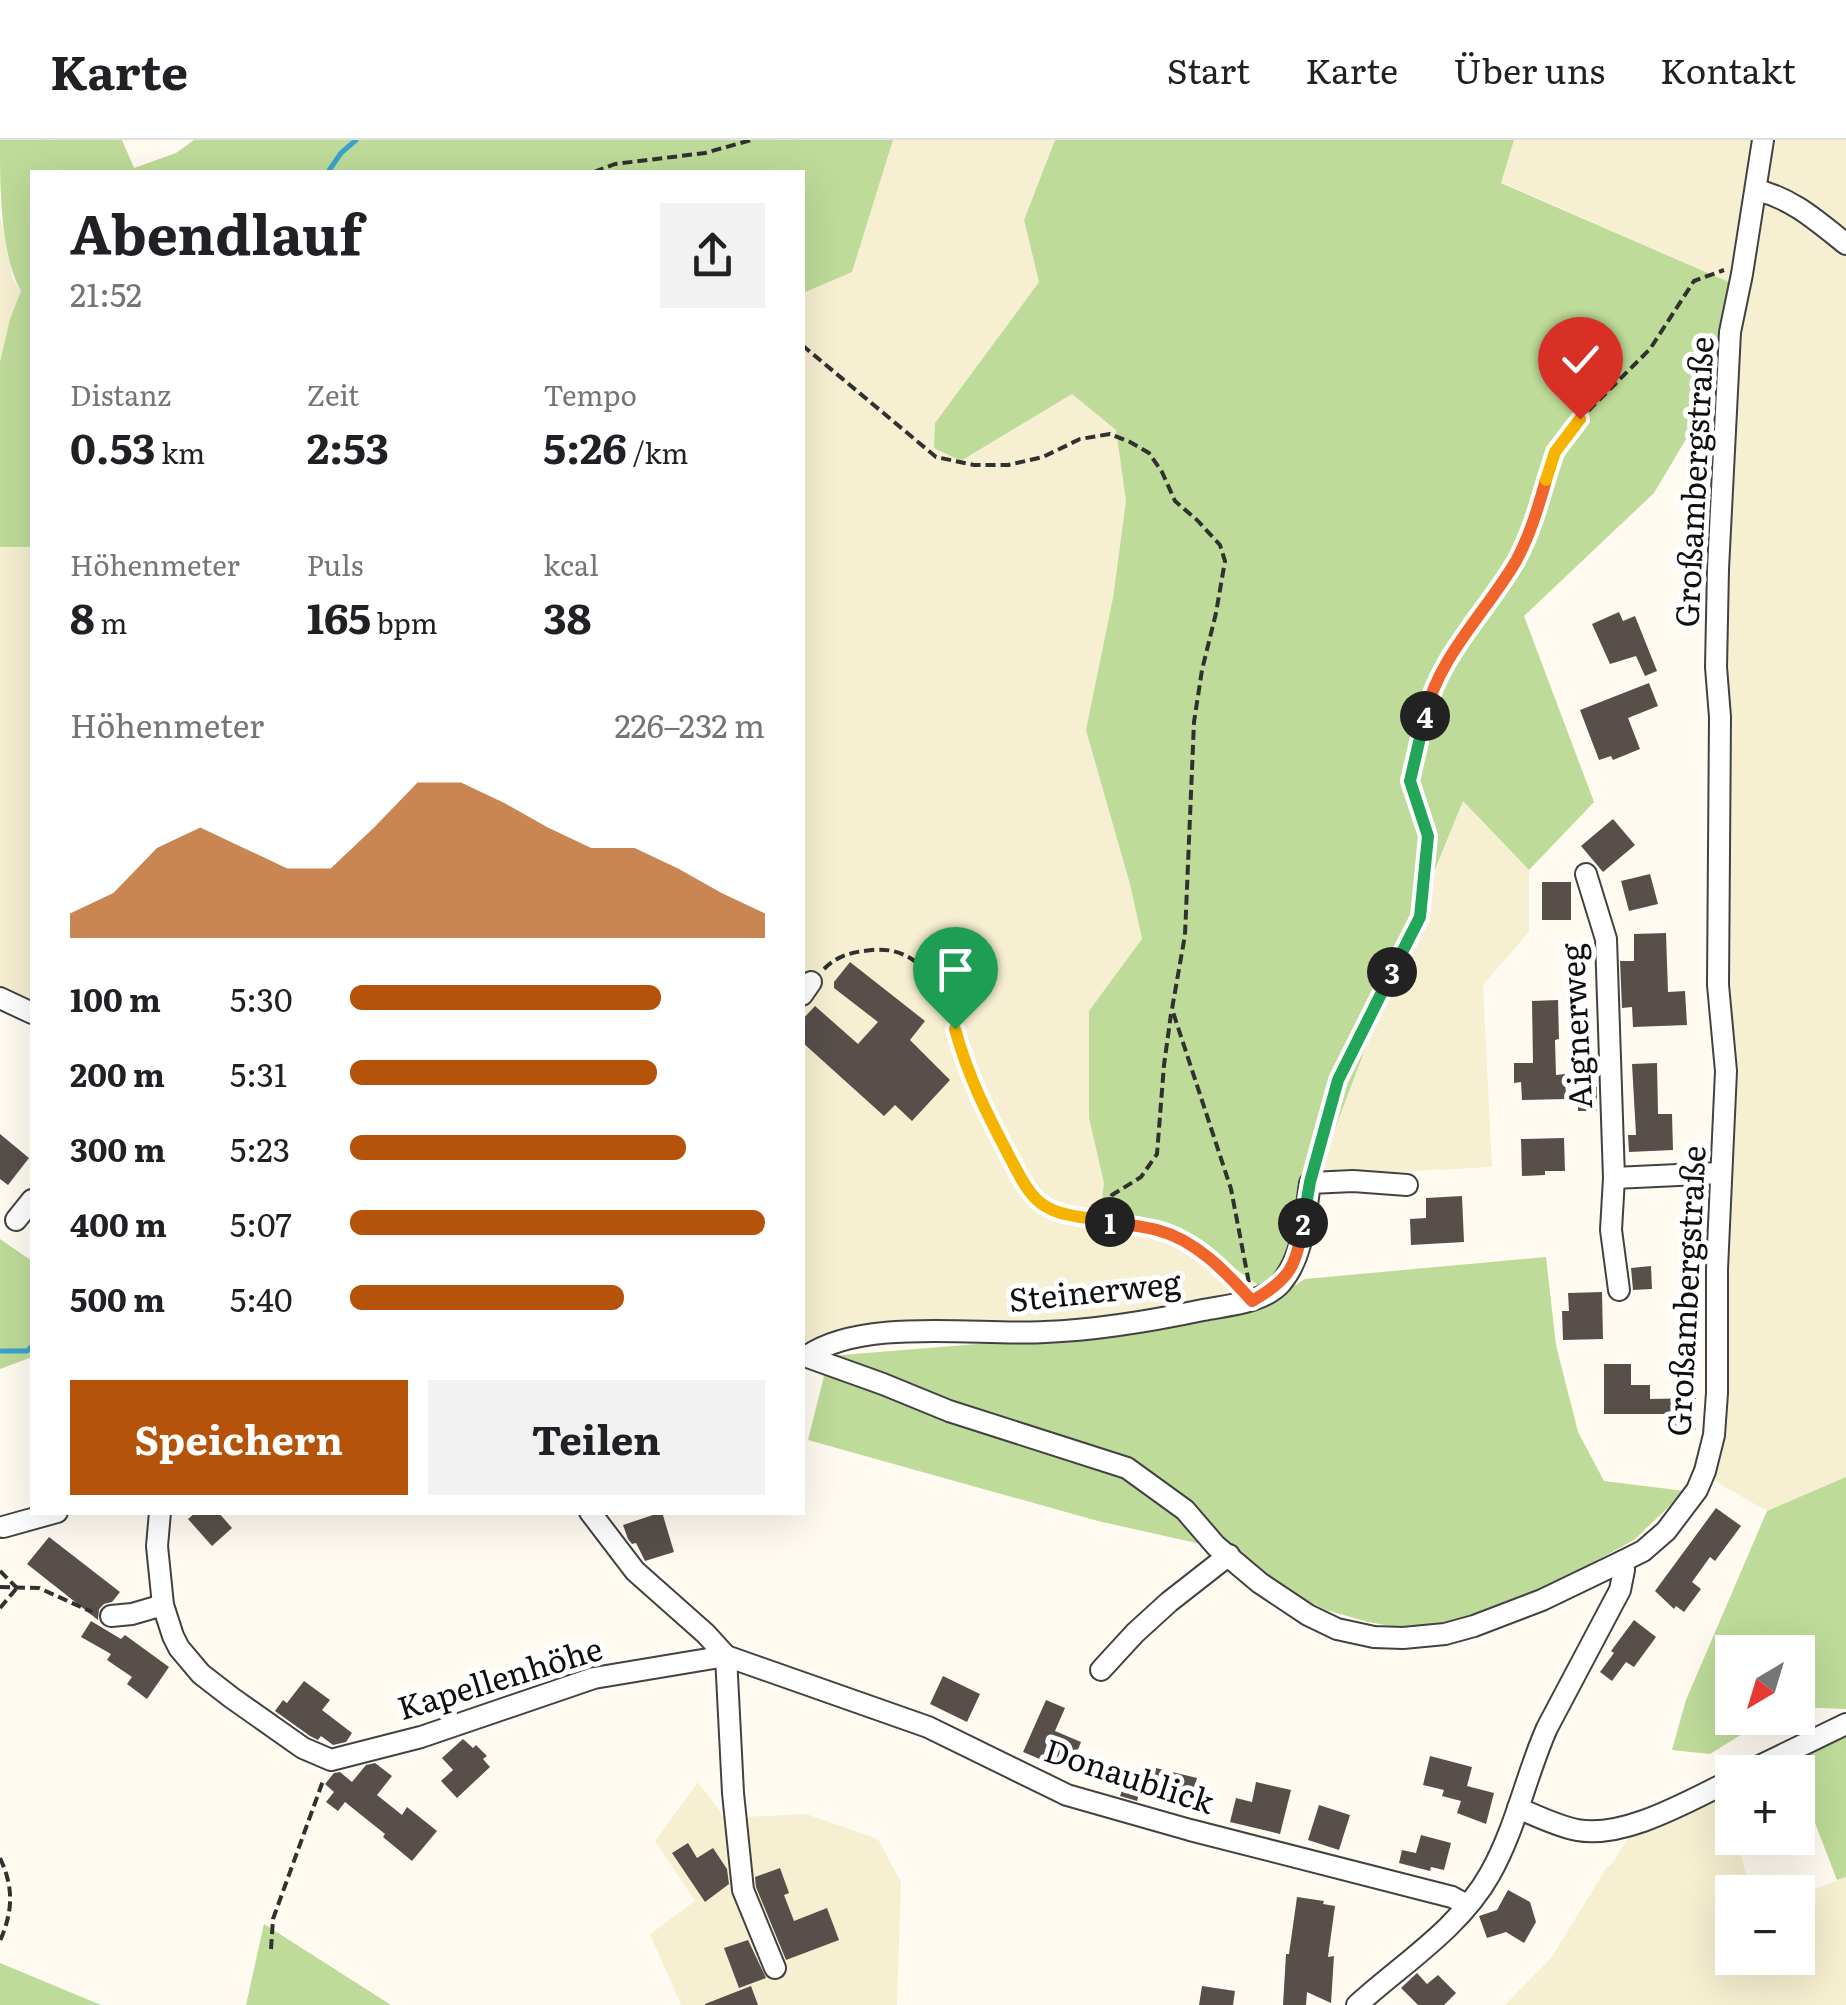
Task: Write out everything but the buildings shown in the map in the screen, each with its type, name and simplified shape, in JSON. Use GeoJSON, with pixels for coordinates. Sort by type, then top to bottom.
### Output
{"type":"FeatureCollection","features":[{"type":"Feature","properties":{"kind":"street","name":"Großambergstraße"},"geometry":{"type":"LineString","coordinates":[[805,1355],[949,1411],[1127,1468],[1185,1510],[1216,1546],[1260,1583],[1308,1616],[1337,1629],[1374,1637],[1445,1634],[1474,1626],[1542,1600],[1643,1551],[1666,1530],[1706,1471],[1717,1393],[1717,1269],[1726,1071],[1718,985],[1718,569],[1730,332],[1763,140]]}},
{"type":"Feature","properties":{"kind":"street"},"geometry":{"type":"LineString","coordinates":[[1756,190],[1776,194],[1846,244]]}},
{"type":"Feature","properties":{"kind":"street","name":"Aignerweg"},"geometry":{"type":"LineString","coordinates":[[1586,874],[1606,940],[1614,1178],[1611,1230],[1619,1290]]}},
{"type":"Feature","properties":{"kind":"street"},"geometry":{"type":"LineString","coordinates":[[0,998],[30,1012]]}},
{"type":"Feature","properties":{"kind":"street"},"geometry":{"type":"LineString","coordinates":[[1614,1178],[1721,1173]]}},
{"type":"Feature","properties":{"kind":"street"},"geometry":{"type":"LineString","coordinates":[[1310,1182],[1353,1180],[1406,1185]]}},
{"type":"Feature","properties":{"kind":"street","name":"Steinerweg"},"geometry":{"type":"LineString","coordinates":[[805,1354],[820,1346],[867,1336],[911,1332],[1045,1332],[1152,1320],[1252,1301],[1278,1287],[1294,1265],[1310,1182]]}},
{"type":"Feature","properties":{"kind":"street"},"geometry":{"type":"LineString","coordinates":[[16,1220],[30,1202]]}},
{"type":"Feature","properties":{"kind":"street"},"geometry":{"type":"LineString","coordinates":[[3,1527],[47,1515]]}},
{"type":"Feature","properties":{"kind":"street"},"geometry":{"type":"LineString","coordinates":[[160,1515],[157,1546],[163,1605],[179,1648],[201,1674],[290,1739],[331,1760]]}},
{"type":"Feature","properties":{"kind":"street"},"geometry":{"type":"LineString","coordinates":[[592,1515],[635,1571],[726,1656],[733,1793],[744,1890],[776,1968]]}},
{"type":"Feature","properties":{"kind":"street"},"geometry":{"type":"LineString","coordinates":[[1101,1670],[1169,1602],[1229,1556]]}},
{"type":"Feature","properties":{"kind":"street"},"geometry":{"type":"LineString","coordinates":[[1357,2005],[1422,1951],[1490,1875],[1547,1728],[1620,1590],[1623,1561]]}},
{"type":"Feature","properties":{"kind":"street"},"geometry":{"type":"LineString","coordinates":[[111,1616],[163,1605]]}},
{"type":"Feature","properties":{"kind":"street","name":"Kapellenhöhe"},"geometry":{"type":"LineString","coordinates":[[331,1760],[421,1737],[594,1678],[726,1656]]}},
{"type":"Feature","properties":{"kind":"street","name":"Donaublick"},"geometry":{"type":"LineString","coordinates":[[726,1656],[928,1726],[1067,1795],[1467,1904]]}},
{"type":"Feature","properties":{"kind":"street"},"geometry":{"type":"LineString","coordinates":[[1782,1755],[1846,1724]]}},
{"type":"Feature","properties":{"kind":"street"},"geometry":{"type":"LineString","coordinates":[[1518,1808],[1580,1830],[1610,1830],[1715,1788]]}},
{"type":"Feature","properties":{"kind":"path"},"geometry":{"type":"LineString","coordinates":[[599,170],[615,164],[704,153],[751,140]]}},
{"type":"Feature","properties":{"kind":"path"},"geometry":{"type":"LineString","coordinates":[[1310,1182],[1338,1080],[1420,917],[1428,836],[1410,781],[1428,703],[1460,640],[1515,562],[1534,524],[1555,452],[1580,419],[1650,349],[1694,281],[1744,262]]}},
{"type":"Feature","properties":{"kind":"path"},"geometry":{"type":"LineString","coordinates":[[805,348],[936,457],[974,465],[1008,465],[1043,457],[1080,439],[1110,434],[1130,442],[1150,453],[1175,500],[1220,545],[1225,562],[1194,722],[1186,935],[1164,1065],[1157,1154],[1141,1176],[1112,1195],[1109,1204],[1121,1224]]}},
{"type":"Feature","properties":{"kind":"path"},"geometry":{"type":"LineString","coordinates":[[807,988],[832,961],[848,953],[888,949],[904,954],[930,978],[940,995],[972,1085],[1036,1199],[1052,1210],[1072,1216],[1178,1237],[1234,1280],[1252,1301]]}},
{"type":"Feature","properties":{"kind":"path"},"geometry":{"type":"LineString","coordinates":[[1172,1009],[1231,1190],[1252,1301]]}},
{"type":"Feature","properties":{"kind":"path"},"geometry":{"type":"LineString","coordinates":[[0,1571],[17,1588]]}},
{"type":"Feature","properties":{"kind":"path"},"geometry":{"type":"LineString","coordinates":[[0,1587],[39,1588],[82,1610],[111,1616]]}},
{"type":"Feature","properties":{"kind":"path"},"geometry":{"type":"LineString","coordinates":[[0,1608],[17,1588]]}},
{"type":"Feature","properties":{"kind":"path"},"geometry":{"type":"LineString","coordinates":[[270,1949],[273,1919],[331,1760]]}},
{"type":"Feature","properties":{"kind":"path"},"geometry":{"type":"LineString","coordinates":[[0,1858],[12,1886],[12,1906],[0,1941]]}},
{"type":"Feature","properties":{"kind":"shaded area"},"geometry":{"type":"Polygon","coordinates":[[[893,140],[1055,140],[1024,220],[1039,282],[935,423],[962,461],[1072,394],[1116,430],[1126,501],[1113,598],[1130,884],[1142,939],[1089,1011],[1089,1118],[1104,1183],[1100,1213],[1164,1222],[1190,1236],[1258,1285],[1237,1299],[1118,1320],[846,1328],[805,1343],[805,292],[852,272],[893,140]]]}},
{"type":"Feature","properties":{"kind":"shaded area"},"geometry":{"type":"Polygon","coordinates":[[[1514,140],[1755,140],[1731,283],[1501,182],[1514,140]]]}},
{"type":"Feature","properties":{"kind":"shaded area"},"geometry":{"type":"Polygon","coordinates":[[[1772,140],[1846,140],[1846,1477],[1767,1511],[1709,1478],[1735,1093],[1725,982],[1727,486],[1736,369],[1760,216],[1765,207],[1772,140]]]}},
{"type":"Feature","properties":{"kind":"shaded area"},"geometry":{"type":"Polygon","coordinates":[[[0,216],[13,280],[21,291],[0,362],[0,216]]]}},
{"type":"Feature","properties":{"kind":"shaded area"},"geometry":{"type":"Polygon","coordinates":[[[0,547],[30,547],[30,1005],[0,989],[0,547]]]}},
{"type":"Feature","properties":{"kind":"shaded area"},"geometry":{"type":"Polygon","coordinates":[[[1463,801],[1529,870],[1529,932],[1483,985],[1492,1167],[1316,1176],[1463,801]]]}},
{"type":"Feature","properties":{"kind":"shaded area"},"geometry":{"type":"Polygon","coordinates":[[[698,1782],[725,1818],[806,1814],[878,1839],[901,1882],[897,2005],[681,2005],[650,1934],[695,1901],[655,1841],[698,1782]]]}},
{"type":"Feature","properties":{"kind":"shaded area"},"geometry":{"type":"Polygon","coordinates":[[[1715,1797],[1715,1855],[1741,1855],[1746,1875],[1715,1875],[1715,1975],[1815,1975],[1815,1889],[1846,1877],[1846,2005],[1505,2005],[1551,1958],[1630,1834],[1715,1797]]]}},
{"type":"Feature","properties":{"kind":"green space"},"geometry":{"type":"Polygon","coordinates":[[[0,140],[122,140],[134,168],[176,153],[194,140],[893,140],[852,272],[805,292],[805,170],[30,170],[30,547],[0,547],[0,362],[21,291],[9,258],[1,197],[0,140]]]}},
{"type":"Feature","properties":{"kind":"green space"},"geometry":{"type":"Polygon","coordinates":[[[1055,140],[1514,140],[1501,183],[1731,283],[1707,404],[1654,493],[1524,616],[1594,802],[1529,870],[1463,801],[1281,1271],[1258,1285],[1164,1222],[1100,1214],[1104,1183],[1089,1118],[1089,1011],[1142,939],[1086,730],[1113,598],[1126,501],[1116,430],[1072,394],[961,461],[934,448],[935,423],[1039,282],[1024,220],[1055,140]]]}},
{"type":"Feature","properties":{"kind":"green space"},"geometry":{"type":"Polygon","coordinates":[[[0,1239],[30,1260],[30,1358],[0,1369],[0,1239]]]}},
{"type":"Feature","properties":{"kind":"green space"},"geometry":{"type":"Polygon","coordinates":[[[1546,1257],[1556,1345],[1578,1432],[1604,1481],[1685,1491],[1634,1540],[1554,1584],[1449,1625],[1407,1629],[1326,1610],[1288,1591],[1241,1553],[1098,1521],[808,1440],[829,1356],[1139,1331],[1242,1311],[1251,1313],[1305,1279],[1546,1257]]]}},
{"type":"Feature","properties":{"kind":"green space"},"geometry":{"type":"Polygon","coordinates":[[[1846,1477],[1846,1709],[1815,1708],[1815,1635],[1715,1635],[1715,1735],[1741,1735],[1710,1754],[1672,1750],[1686,1700],[1767,1511],[1846,1477]]]}},
{"type":"Feature","properties":{"kind":"green space"},"geometry":{"type":"Polygon","coordinates":[[[1846,1732],[1846,1877],[1837,1880],[1815,1823],[1815,1755],[1804,1755],[1846,1732]]]}},
{"type":"Feature","properties":{"kind":"green space"},"geometry":{"type":"Polygon","coordinates":[[[264,1924],[391,2005],[246,2005],[264,1924]]]}},
{"type":"Feature","properties":{"kind":"green space"},"geometry":{"type":"Polygon","coordinates":[[[0,1963],[101,2005],[0,2005],[0,1963]]]}},
{"type":"Feature","properties":{"kind":"waterway"},"geometry":{"type":"LineString","coordinates":[[329,170],[356,140]]}},
{"type":"Feature","properties":{"kind":"waterway"},"geometry":{"type":"LineString","coordinates":[[0,1351],[30,1348]]}},
{"type":"Feature","properties":{"kind":"route"},"geometry":{"type":"LineString","coordinates":[[955,1029],[972,1085],[1036,1199],[1052,1210],[1072,1216],[1178,1237],[1234,1280],[1252,1301],[1278,1287],[1294,1265],[1310,1182],[1338,1080],[1420,917],[1428,836],[1410,781],[1428,703],[1460,640],[1515,562],[1534,524],[1555,452],[1580,419]]}}]}
